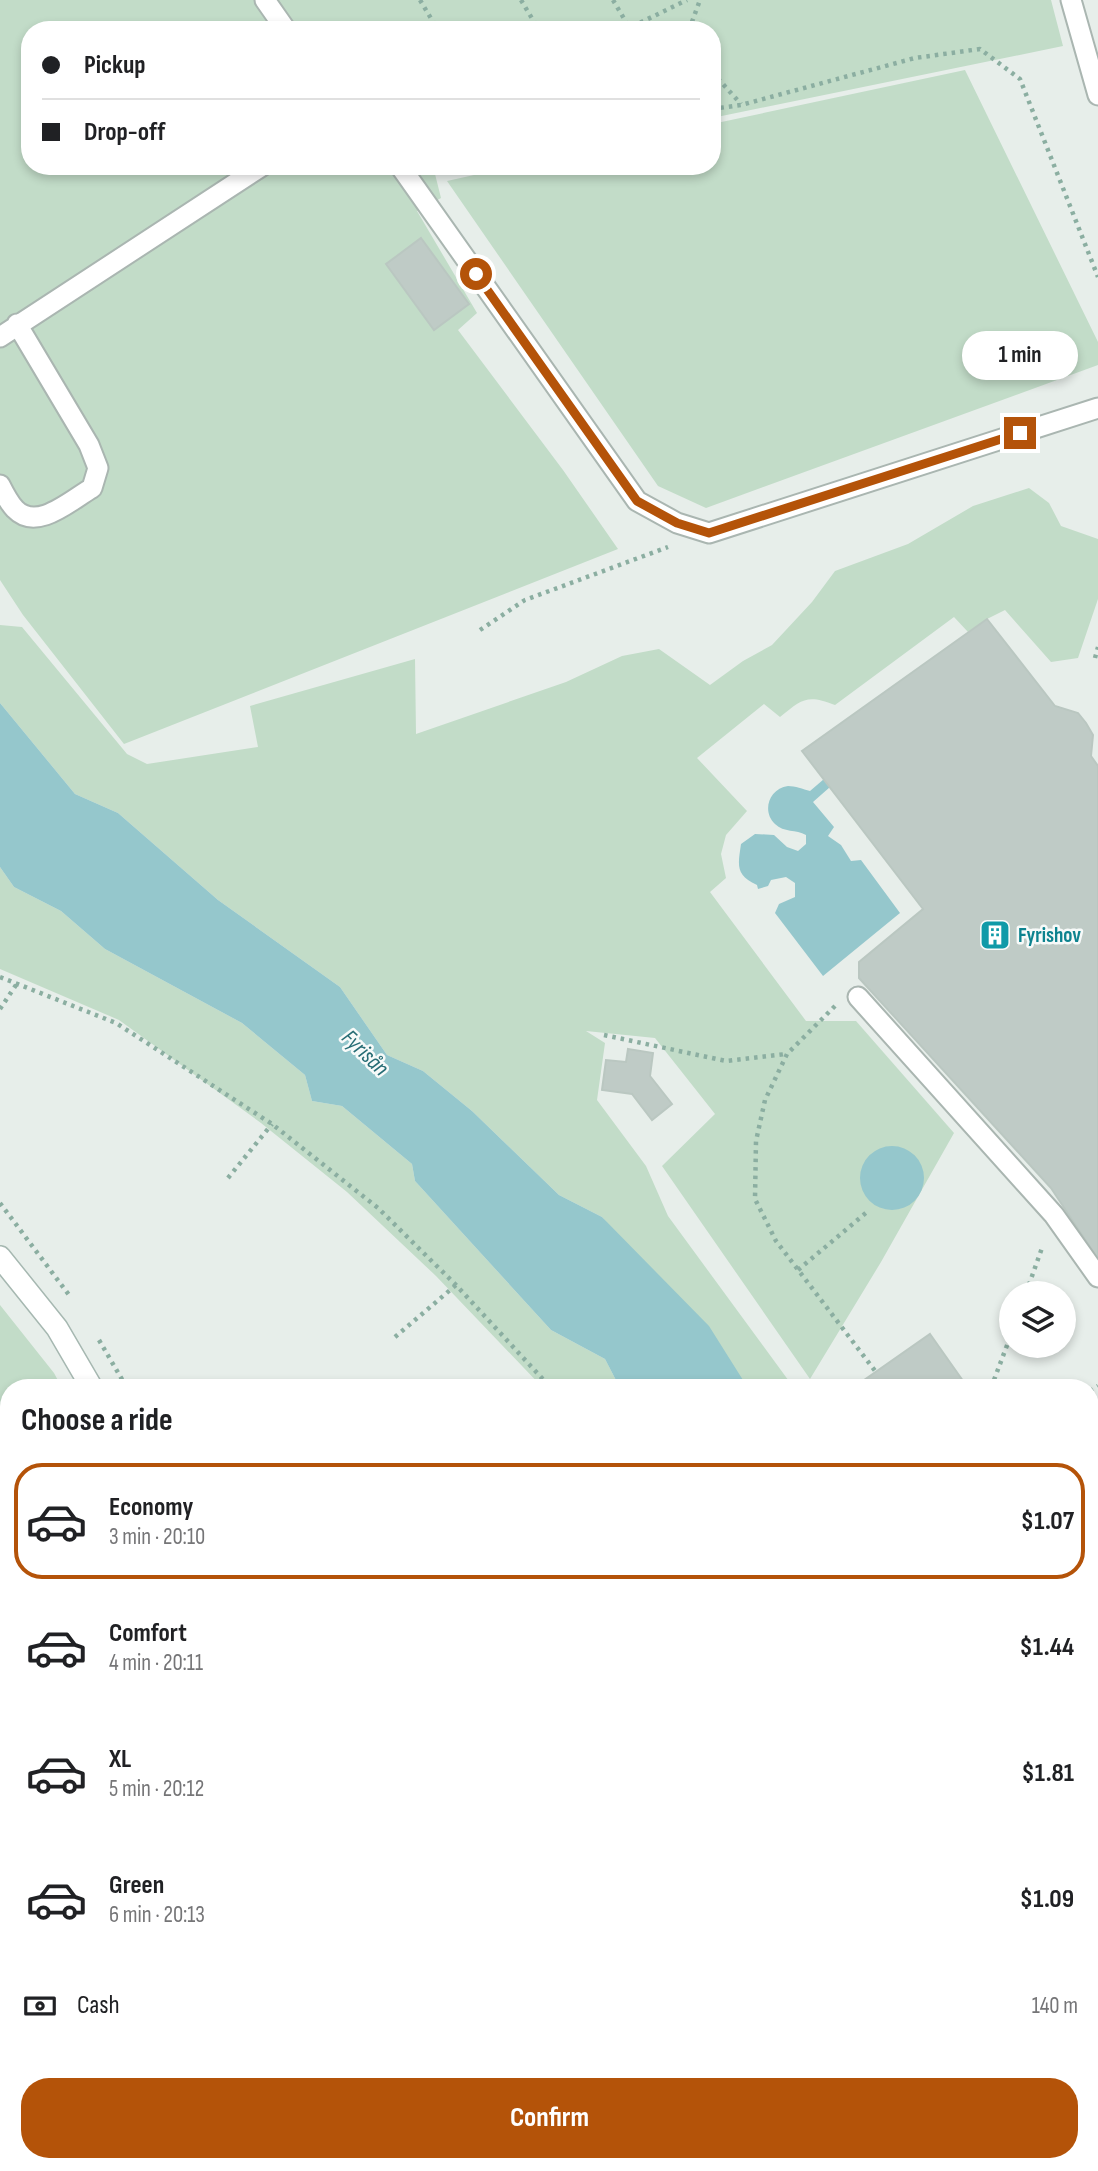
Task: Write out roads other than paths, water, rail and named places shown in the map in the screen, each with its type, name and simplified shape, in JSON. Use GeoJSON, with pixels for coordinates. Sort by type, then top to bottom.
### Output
{"type":"FeatureCollection","features":[{"type":"Feature","properties":{"kind":"street"},"geometry":{"type":"LineString","coordinates":[[0,1256],[57,1328],[87,1379]]}},
{"type":"Feature","properties":{"kind":"lane"},"geometry":{"type":"LineString","coordinates":[[265,0],[280,21]]}},
{"type":"Feature","properties":{"kind":"lane"},"geometry":{"type":"LineString","coordinates":[[1071,0],[1098,95]]}},
{"type":"Feature","properties":{"kind":"lane"},"geometry":{"type":"LineString","coordinates":[[0,337],[247,175]]}},
{"type":"Feature","properties":{"kind":"lane"},"geometry":{"type":"LineString","coordinates":[[406,175],[637,501],[677,523],[709,533],[1098,408]]}},
{"type":"Feature","properties":{"kind":"lane"},"geometry":{"type":"LineString","coordinates":[[0,485],[13,508],[26,518],[41,518],[92,488],[98,468],[89,444],[17,324]]}},
{"type":"Feature","properties":{"kind":"lane"},"geometry":{"type":"LineString","coordinates":[[858,997],[1054,1214],[1098,1277]]}},
{"type":"Feature","properties":{"kind":"water","name":"Fyrisån"},"geometry":{"type":"Polygon","coordinates":[[[0,703],[75,794],[118,813],[218,900],[340,987],[387,1055],[423,1071],[472,1111],[559,1195],[602,1217],[709,1326],[742,1379],[615,1379],[605,1359],[551,1330],[415,1181],[412,1164],[342,1106],[312,1101],[305,1075],[242,1023],[105,949],[61,911],[14,887],[0,867],[0,703]]]}},
{"type":"Feature","properties":{"kind":"water"},"geometry":{"type":"Polygon","coordinates":[[[824,779],[830,787],[813,802],[834,827],[828,836],[841,845],[851,861],[861,860],[900,913],[823,976],[775,913],[779,904],[795,897],[795,883],[786,877],[771,880],[768,886],[758,889],[757,885],[741,873],[739,864],[741,844],[755,834],[774,835],[787,847],[798,851],[806,844],[806,835],[782,829],[775,824],[769,813],[769,802],[781,788],[791,786],[810,791],[824,779]]]}},
{"type":"Feature","properties":{"kind":"water"},"geometry":{"type":"Polygon","coordinates":[[[892,1146],[904,1148],[915,1155],[922,1166],[922,1190],[915,1201],[904,1208],[892,1210],[880,1208],[869,1201],[862,1190],[860,1178],[862,1166],[869,1155],[880,1148],[892,1146]]]}},
{"type":"Feature","properties":{"kind":"place","name":"Fyrishov"},"geometry":{"type":"Point","coordinates":[995,935]}}]}
